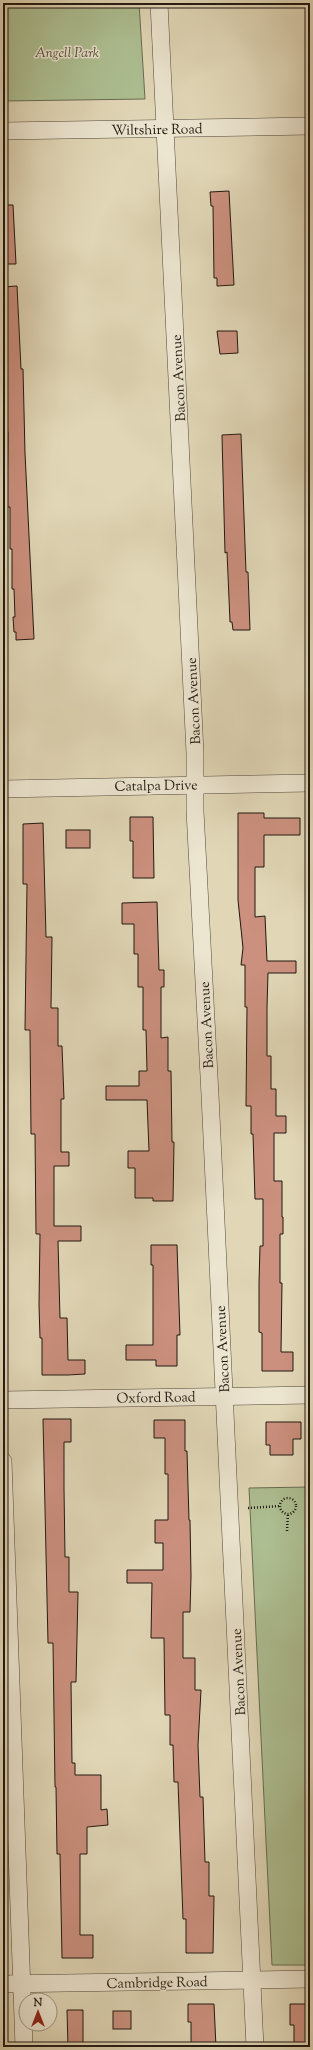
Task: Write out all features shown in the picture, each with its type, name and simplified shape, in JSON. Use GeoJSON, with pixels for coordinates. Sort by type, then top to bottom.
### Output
{"type":"FeatureCollection","features":[{"type":"Feature","properties":{"kind":"street","name":"Bacon Avenue"},"geometry":{"type":"LineString","coordinates":[[159,3],[164,128],[182,460],[195,757],[195,811],[255,2047]]}},
{"type":"Feature","properties":{"kind":"street","name":"Wiltshire Road"},"geometry":{"type":"LineString","coordinates":[[3,131],[310,126]]}},
{"type":"Feature","properties":{"kind":"street","name":"Catalpa Drive"},"geometry":{"type":"LineString","coordinates":[[3,789],[310,783]]}},
{"type":"Feature","properties":{"kind":"street","name":"Oxford Road"},"geometry":{"type":"LineString","coordinates":[[3,1400],[310,1395]]}},
{"type":"Feature","properties":{"kind":"street"},"geometry":{"type":"LineString","coordinates":[[3,1460],[24,2047]]}},
{"type":"Feature","properties":{"kind":"street","name":"Cambridge Road"},"geometry":{"type":"LineString","coordinates":[[3,1984],[310,1980]]}},
{"type":"Feature","properties":{"kind":"path"},"geometry":{"type":"LineString","coordinates":[[285,1499],[291,1499],[295,1503],[296,1509],[291,1514],[288,1514],[285,1514],[281,1503],[285,1499]]}},
{"type":"Feature","properties":{"kind":"path"},"geometry":{"type":"LineString","coordinates":[[248,1508],[281,1506]]}},
{"type":"Feature","properties":{"kind":"path"},"geometry":{"type":"LineString","coordinates":[[286,1531],[288,1514]]}},
{"type":"Feature","properties":{"kind":"green space","name":"Angell Park"},"geometry":{"type":"Polygon","coordinates":[[[3,3],[139,3],[145,99],[3,101],[3,3]]]}},
{"type":"Feature","properties":{"kind":"green space"},"geometry":{"type":"Polygon","coordinates":[[[310,1487],[310,1965],[272,1965],[249,1488],[310,1487]]]}},
{"type":"Feature","properties":{"kind":"building"},"geometry":{"type":"Polygon","coordinates":[[[229,191],[234,285],[217,286],[217,278],[214,278],[213,206],[211,206],[210,192],[229,191]]]}},
{"type":"Feature","properties":{"kind":"building"},"geometry":{"type":"Polygon","coordinates":[[[3,205],[13,205],[16,264],[3,264],[3,205]]]}},
{"type":"Feature","properties":{"kind":"building"},"geometry":{"type":"Polygon","coordinates":[[[17,286],[21,369],[23,369],[25,453],[34,639],[16,640],[13,617],[15,617],[14,589],[12,589],[12,549],[10,549],[10,507],[7,507],[8,433],[6,424],[4,424],[3,410],[7,410],[3,370],[3,287],[17,286]]]}},
{"type":"Feature","properties":{"kind":"building"},"geometry":{"type":"Polygon","coordinates":[[[217,331],[237,331],[238,353],[220,354],[217,331]]]}},
{"type":"Feature","properties":{"kind":"building"},"geometry":{"type":"Polygon","coordinates":[[[241,434],[246,572],[248,572],[250,630],[233,630],[232,622],[230,622],[227,552],[225,553],[222,435],[241,434]]]}},
{"type":"Feature","properties":{"kind":"building"},"geometry":{"type":"Polygon","coordinates":[[[238,813],[264,813],[264,818],[300,818],[300,835],[264,835],[264,867],[255,867],[255,917],[265,916],[267,961],[296,961],[296,973],[268,973],[267,1007],[267,1056],[271,1056],[271,1089],[276,1089],[276,1116],[286,1116],[286,1133],[274,1133],[274,1181],[282,1181],[283,1234],[280,1234],[280,1283],[282,1283],[281,1352],[293,1352],[293,1371],[262,1371],[262,1333],[259,1332],[259,1283],[260,1246],[263,1246],[263,1199],[255,1199],[253,1134],[251,1134],[251,1106],[246,1106],[247,1007],[245,1007],[245,965],[241,965],[243,948],[238,900],[238,813]]]}},
{"type":"Feature","properties":{"kind":"building"},"geometry":{"type":"Polygon","coordinates":[[[130,817],[153,817],[154,878],[133,878],[133,841],[130,841],[130,817]]]}},
{"type":"Feature","properties":{"kind":"building"},"geometry":{"type":"Polygon","coordinates":[[[43,823],[46,937],[52,937],[51,1008],[58,1008],[58,1046],[62,1046],[64,1099],[61,1099],[61,1152],[69,1152],[69,1166],[54,1166],[54,1226],[81,1226],[81,1241],[58,1241],[60,1318],[67,1318],[68,1360],[85,1360],[85,1374],[42,1375],[42,1338],[40,1338],[39,1305],[40,1234],[36,1234],[35,1134],[31,1134],[30,1030],[25,1030],[27,884],[23,884],[23,824],[43,823]]]}},
{"type":"Feature","properties":{"kind":"building"},"geometry":{"type":"Polygon","coordinates":[[[66,830],[90,830],[90,848],[66,848],[66,830]]]}},
{"type":"Feature","properties":{"kind":"building"},"geometry":{"type":"Polygon","coordinates":[[[157,902],[159,970],[164,970],[164,987],[161,987],[161,1038],[168,1037],[168,1071],[171,1071],[172,1142],[174,1142],[173,1201],[153,1201],[153,1198],[135,1198],[135,1168],[128,1168],[128,1151],[149,1151],[147,1100],[106,1100],[106,1086],[139,1086],[139,1071],[147,1071],[146,1030],[143,1030],[143,987],[138,987],[138,954],[134,954],[134,924],[122,924],[122,903],[157,902]]]}},
{"type":"Feature","properties":{"kind":"building"},"geometry":{"type":"Polygon","coordinates":[[[151,1245],[177,1245],[180,1335],[177,1335],[177,1366],[156,1366],[156,1360],[126,1360],[126,1345],[153,1345],[153,1265],[151,1265],[151,1245]]]}},
{"type":"Feature","properties":{"kind":"building"},"geometry":{"type":"Polygon","coordinates":[[[43,1419],[71,1419],[71,1442],[64,1442],[64,1488],[65,1557],[69,1557],[69,1592],[78,1592],[76,1682],[71,1682],[72,1763],[75,1763],[75,1775],[101,1775],[101,1810],[107,1809],[108,1825],[87,1827],[87,1854],[80,1854],[80,1935],[93,1935],[93,1958],[62,1958],[60,1854],[57,1854],[55,1787],[53,1643],[48,1643],[43,1419]]]}},
{"type":"Feature","properties":{"kind":"building"},"geometry":{"type":"Polygon","coordinates":[[[154,1420],[185,1420],[191,1576],[190,1612],[183,1612],[183,1658],[195,1658],[195,1690],[201,1690],[198,1745],[200,1797],[203,1797],[205,1862],[209,1862],[209,1896],[214,1896],[213,1953],[186,1953],[186,1919],[183,1919],[178,1782],[174,1782],[173,1745],[170,1745],[170,1715],[165,1715],[164,1638],[151,1638],[152,1583],[127,1583],[127,1570],[163,1570],[163,1543],[155,1543],[155,1520],[168,1520],[168,1474],[165,1474],[165,1438],[154,1438],[154,1420]]]}},
{"type":"Feature","properties":{"kind":"building"},"geometry":{"type":"Polygon","coordinates":[[[266,1422],[301,1422],[301,1439],[293,1439],[293,1455],[270,1455],[270,1445],[266,1445],[266,1422]]]}},
{"type":"Feature","properties":{"kind":"building"},"geometry":{"type":"Polygon","coordinates":[[[188,2004],[214,2004],[216,2047],[191,2047],[191,2022],[188,2022],[188,2004]]]}},
{"type":"Feature","properties":{"kind":"building"},"geometry":{"type":"Polygon","coordinates":[[[290,2004],[310,2004],[310,2047],[294,2047],[294,2025],[290,2025],[290,2004]]]}},
{"type":"Feature","properties":{"kind":"building"},"geometry":{"type":"Polygon","coordinates":[[[67,2010],[83,2010],[83,2047],[68,2047],[67,2010]]]}},
{"type":"Feature","properties":{"kind":"building"},"geometry":{"type":"Polygon","coordinates":[[[113,2011],[131,2011],[131,2029],[113,2029],[113,2011]]]}}]}
